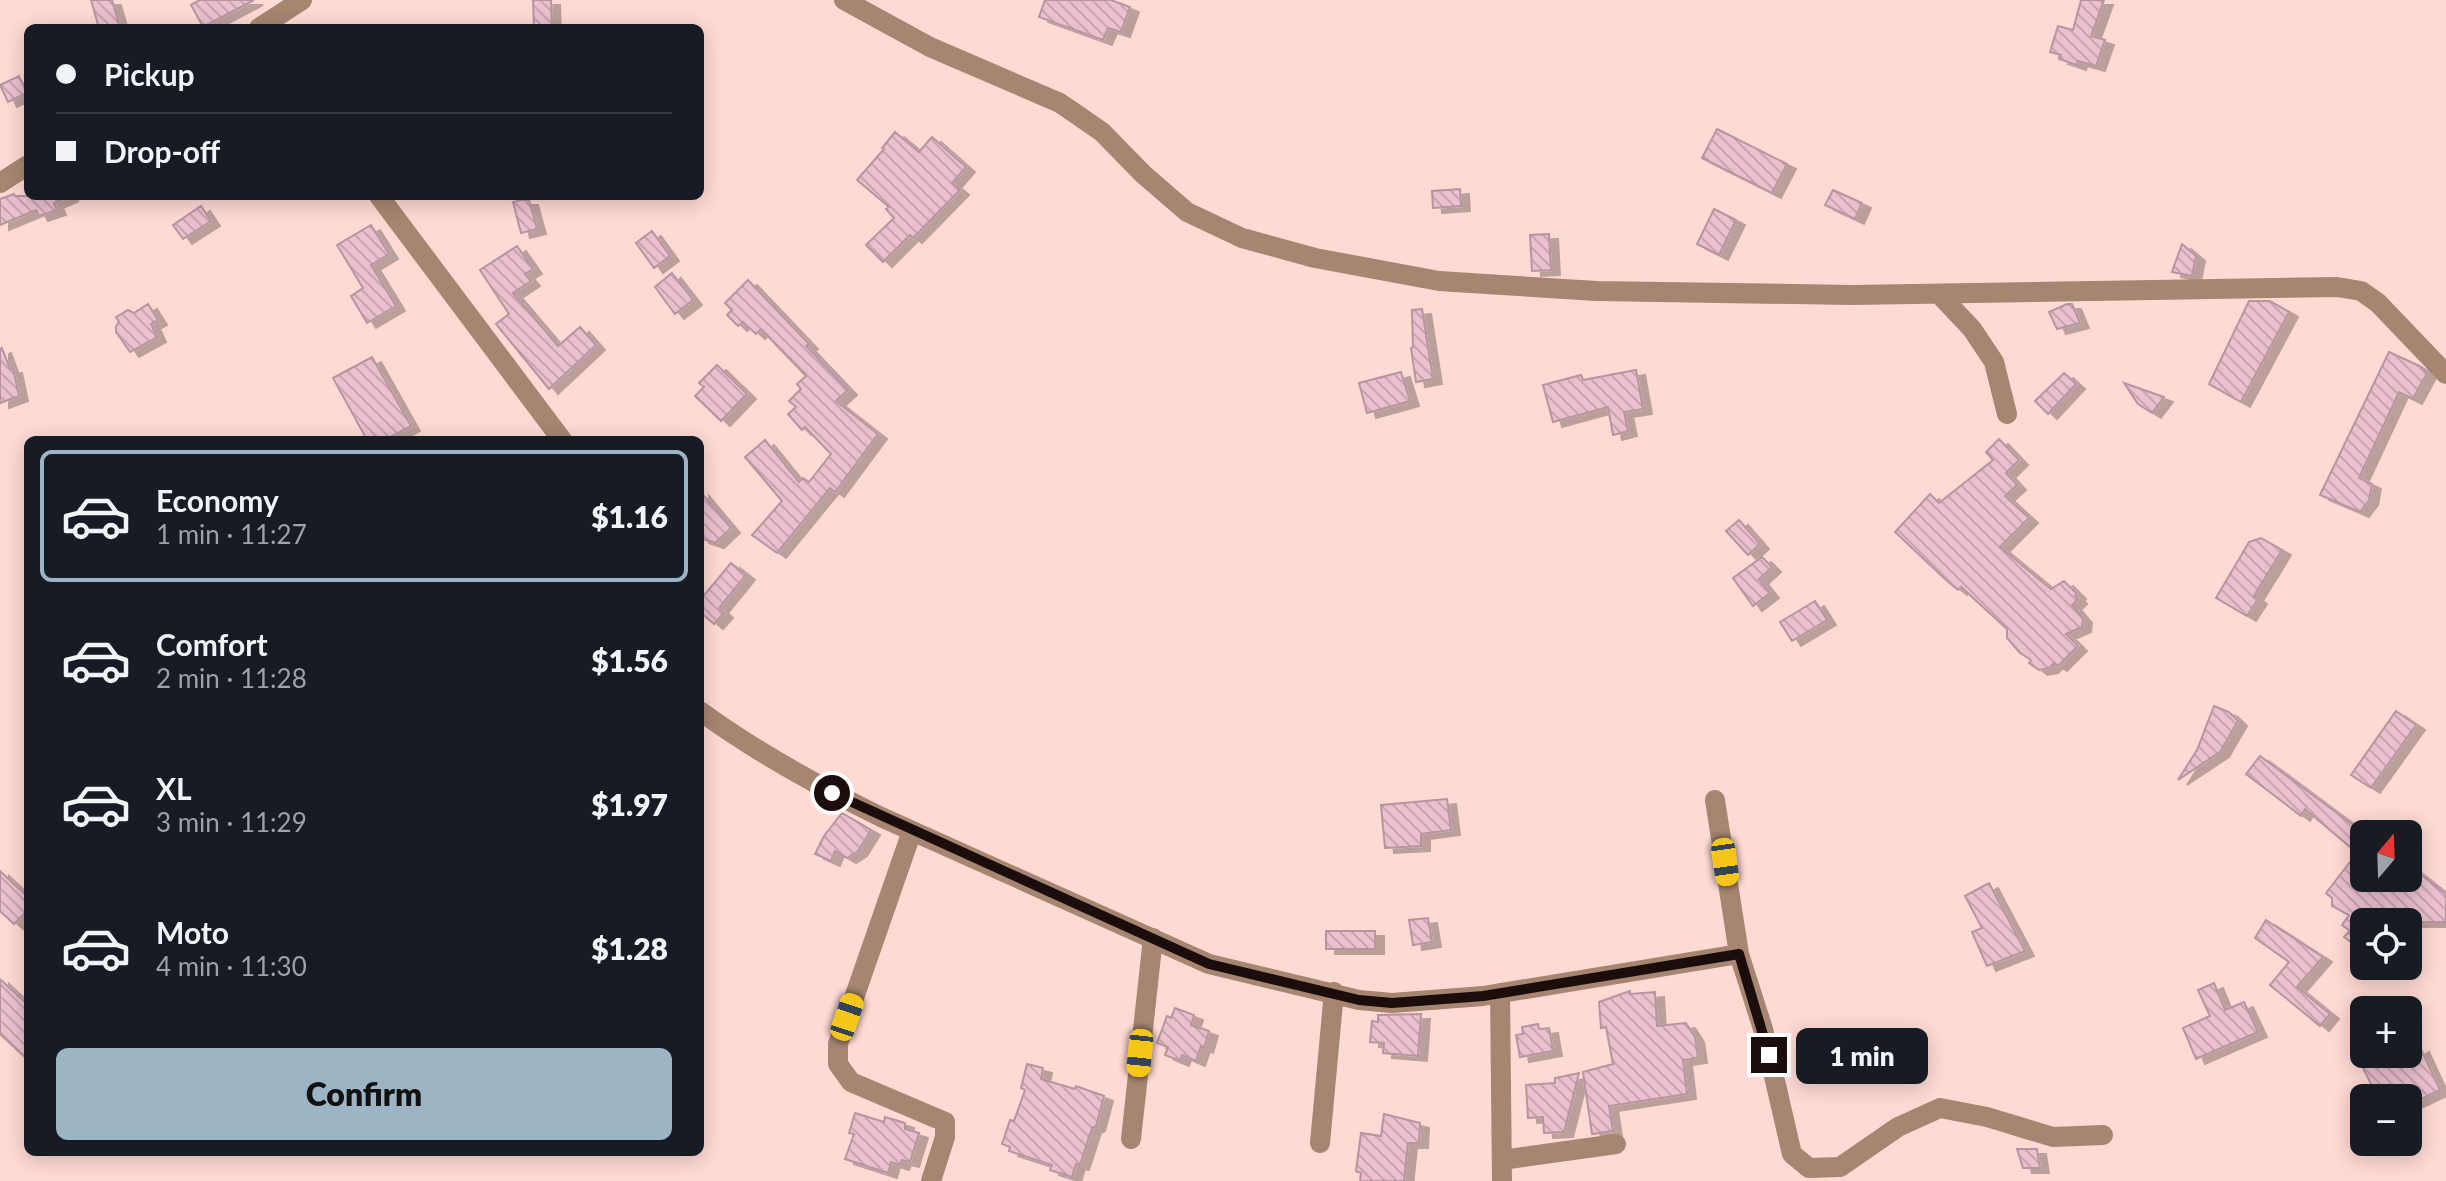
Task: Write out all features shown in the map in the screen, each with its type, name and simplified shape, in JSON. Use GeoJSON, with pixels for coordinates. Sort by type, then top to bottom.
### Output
{"type":"FeatureCollection","features":[{"type":"Feature","properties":{"kind":"street"},"geometry":{"type":"LineString","coordinates":[[265,24],[302,0]]}},
{"type":"Feature","properties":{"kind":"street"},"geometry":{"type":"LineString","coordinates":[[844,0],[930,47],[1060,103],[1102,132],[1143,174],[1187,212],[1242,238],[1315,258],[1439,281],[1596,291],[1852,295],[2337,287],[2361,291],[2378,303],[2446,374]]}},
{"type":"Feature","properties":{"kind":"street"},"geometry":{"type":"LineString","coordinates":[[0,183],[24,168]]}},
{"type":"Feature","properties":{"kind":"street"},"geometry":{"type":"LineString","coordinates":[[382,200],[559,436]]}},
{"type":"Feature","properties":{"kind":"street"},"geometry":{"type":"LineString","coordinates":[[1939,294],[1972,329],[1994,362],[2007,414]]}},
{"type":"Feature","properties":{"kind":"street"},"geometry":{"type":"LineString","coordinates":[[704,714],[744,743],[832,793],[912,831],[1209,964],[1259,977],[1359,1000],[1392,1003],[1500,993],[1739,954]]}},
{"type":"Feature","properties":{"kind":"street"},"geometry":{"type":"LineString","coordinates":[[1715,800],[1739,954],[1763,1029],[1792,1154],[1809,1168],[1840,1167],[1898,1127],[1940,1108],[1987,1117],[2053,1137],[2103,1135]]}},
{"type":"Feature","properties":{"kind":"street"},"geometry":{"type":"LineString","coordinates":[[912,831],[838,1044],[838,1064],[851,1082],[945,1122],[945,1137],[931,1181]]}},
{"type":"Feature","properties":{"kind":"street"},"geometry":{"type":"LineString","coordinates":[[1131,1139],[1153,938]]}},
{"type":"Feature","properties":{"kind":"street"},"geometry":{"type":"LineString","coordinates":[[1320,1143],[1334,992]]}},
{"type":"Feature","properties":{"kind":"street"},"geometry":{"type":"LineString","coordinates":[[1500,993],[1502,1181]]}},
{"type":"Feature","properties":{"kind":"street"},"geometry":{"type":"LineString","coordinates":[[1502,1160],[1616,1144]]}},
{"type":"Feature","properties":{"kind":"building"},"geometry":{"type":"Polygon","coordinates":[[[91,0],[112,0],[119,24],[98,24],[91,0]]]}},
{"type":"Feature","properties":{"kind":"building"},"geometry":{"type":"Polygon","coordinates":[[[200,0],[254,0],[209,24],[201,24],[191,5],[200,0]]]}},
{"type":"Feature","properties":{"kind":"building"},"geometry":{"type":"Polygon","coordinates":[[[533,0],[551,0],[552,24],[534,24],[533,0]]]}},
{"type":"Feature","properties":{"kind":"building"},"geometry":{"type":"Polygon","coordinates":[[[1045,0],[1111,0],[1130,7],[1121,32],[1108,28],[1103,40],[1039,17],[1045,0]]]}},
{"type":"Feature","properties":{"kind":"building"},"geometry":{"type":"Polygon","coordinates":[[[2081,0],[2104,0],[2091,36],[2105,40],[2096,66],[2078,61],[2077,65],[2059,59],[2061,55],[2050,52],[2058,26],[2073,30],[2081,0]]]}},
{"type":"Feature","properties":{"kind":"building"},"geometry":{"type":"Polygon","coordinates":[[[19,76],[24,94],[8,102],[0,85],[19,76]]]}},
{"type":"Feature","properties":{"kind":"building"},"geometry":{"type":"Polygon","coordinates":[[[1717,129],[1787,164],[1772,193],[1702,158],[1717,129]]]}},
{"type":"Feature","properties":{"kind":"building"},"geometry":{"type":"Polygon","coordinates":[[[895,132],[919,152],[932,137],[966,167],[952,183],[960,190],[913,238],[910,235],[883,262],[866,245],[894,218],[886,209],[889,207],[857,180],[895,132]]]}},
{"type":"Feature","properties":{"kind":"building"},"geometry":{"type":"Polygon","coordinates":[[[1460,189],[1461,206],[1433,208],[1432,191],[1460,189]]]}},
{"type":"Feature","properties":{"kind":"building"},"geometry":{"type":"Polygon","coordinates":[[[1833,190],[1862,203],[1855,219],[1825,205],[1833,190]]]}},
{"type":"Feature","properties":{"kind":"building"},"geometry":{"type":"Polygon","coordinates":[[[14,194],[24,196],[24,200],[61,200],[54,203],[57,210],[39,216],[36,210],[0,225],[0,199],[14,194]]]}},
{"type":"Feature","properties":{"kind":"building"},"geometry":{"type":"Polygon","coordinates":[[[529,200],[537,229],[521,233],[513,202],[529,200]]]}},
{"type":"Feature","properties":{"kind":"building"},"geometry":{"type":"Polygon","coordinates":[[[201,206],[211,221],[183,239],[173,225],[201,206]]]}},
{"type":"Feature","properties":{"kind":"building"},"geometry":{"type":"Polygon","coordinates":[[[1714,209],[1736,220],[1719,255],[1697,244],[1714,209]]]}},
{"type":"Feature","properties":{"kind":"building"},"geometry":{"type":"Polygon","coordinates":[[[371,225],[389,254],[371,265],[396,306],[367,323],[351,296],[363,288],[337,245],[371,225]]]}},
{"type":"Feature","properties":{"kind":"building"},"geometry":{"type":"Polygon","coordinates":[[[652,231],[670,256],[654,268],[636,243],[652,231]]]}},
{"type":"Feature","properties":{"kind":"building"},"geometry":{"type":"Polygon","coordinates":[[[1549,234],[1551,270],[1532,271],[1530,235],[1549,234]]]}},
{"type":"Feature","properties":{"kind":"building"},"geometry":{"type":"Polygon","coordinates":[[[2182,244],[2196,256],[2192,276],[2172,272],[2182,244]]]}},
{"type":"Feature","properties":{"kind":"building"},"geometry":{"type":"Polygon","coordinates":[[[517,246],[533,269],[525,274],[531,281],[513,293],[558,346],[580,327],[596,345],[549,389],[496,324],[509,314],[480,270],[517,246]]]}},
{"type":"Feature","properties":{"kind":"building"},"geometry":{"type":"Polygon","coordinates":[[[672,273],[693,300],[675,314],[655,287],[672,273]]]}},
{"type":"Feature","properties":{"kind":"building"},"geometry":{"type":"Polygon","coordinates":[[[748,280],[848,390],[836,401],[878,434],[835,492],[830,488],[777,553],[752,535],[782,501],[745,457],[765,440],[799,482],[803,478],[809,482],[831,454],[788,414],[796,407],[789,401],[801,389],[797,384],[806,376],[761,329],[756,334],[743,322],[738,326],[727,315],[732,310],[725,303],[748,280]]]}},
{"type":"Feature","properties":{"kind":"building"},"geometry":{"type":"Polygon","coordinates":[[[2249,301],[2270,301],[2289,312],[2241,402],[2209,384],[2249,301]]]}},
{"type":"Feature","properties":{"kind":"building"},"geometry":{"type":"Polygon","coordinates":[[[148,304],[158,320],[151,324],[157,337],[130,352],[116,332],[119,322],[116,317],[128,310],[134,313],[148,304]]]}},
{"type":"Feature","properties":{"kind":"building"},"geometry":{"type":"Polygon","coordinates":[[[2072,304],[2080,323],[2057,329],[2049,312],[2072,304]]]}},
{"type":"Feature","properties":{"kind":"building"},"geometry":{"type":"Polygon","coordinates":[[[1422,309],[1433,379],[1416,382],[1411,348],[1412,310],[1422,309]]]}},
{"type":"Feature","properties":{"kind":"building"},"geometry":{"type":"Polygon","coordinates":[[[0,349],[10,369],[13,368],[19,396],[0,403],[0,349]]]}},
{"type":"Feature","properties":{"kind":"building"},"geometry":{"type":"Polygon","coordinates":[[[2389,352],[2422,367],[2427,373],[2413,399],[2399,392],[2359,478],[2372,484],[2369,500],[2360,512],[2320,495],[2389,352]]]}},
{"type":"Feature","properties":{"kind":"building"},"geometry":{"type":"Polygon","coordinates":[[[372,357],[411,426],[392,436],[365,436],[333,378],[372,357]]]}},
{"type":"Feature","properties":{"kind":"building"},"geometry":{"type":"Polygon","coordinates":[[[717,365],[747,394],[721,421],[695,396],[704,387],[699,383],[717,365]]]}},
{"type":"Feature","properties":{"kind":"building"},"geometry":{"type":"Polygon","coordinates":[[[1636,370],[1643,409],[1624,412],[1628,431],[1613,435],[1608,407],[1553,422],[1543,385],[1581,375],[1583,380],[1636,370]]]}},
{"type":"Feature","properties":{"kind":"building"},"geometry":{"type":"Polygon","coordinates":[[[1401,372],[1410,401],[1367,413],[1359,383],[1401,372]]]}},
{"type":"Feature","properties":{"kind":"building"},"geometry":{"type":"Polygon","coordinates":[[[2064,373],[2076,384],[2048,414],[2035,401],[2064,373]]]}},
{"type":"Feature","properties":{"kind":"building"},"geometry":{"type":"Polygon","coordinates":[[[2124,383],[2164,397],[2152,413],[2138,404],[2124,383]]]}},
{"type":"Feature","properties":{"kind":"building"},"geometry":{"type":"Polygon","coordinates":[[[1999,439],[2019,460],[2006,473],[2017,485],[2005,496],[2029,518],[2000,547],[2051,589],[2064,581],[2077,594],[2078,599],[2072,605],[2083,618],[2082,627],[2066,634],[2078,646],[2058,666],[2054,663],[2049,668],[2039,670],[2029,663],[2031,660],[2007,638],[2007,629],[1961,587],[1958,590],[1946,580],[1895,532],[1930,494],[1939,503],[1993,460],[1986,452],[1999,439]]]}},
{"type":"Feature","properties":{"kind":"building"},"geometry":{"type":"Polygon","coordinates":[[[704,496],[731,528],[715,543],[704,539],[704,496]]]}},
{"type":"Feature","properties":{"kind":"building"},"geometry":{"type":"Polygon","coordinates":[[[1739,520],[1760,544],[1748,555],[1726,531],[1739,520]]]}},
{"type":"Feature","properties":{"kind":"building"},"geometry":{"type":"Polygon","coordinates":[[[2261,538],[2282,550],[2254,596],[2258,599],[2247,616],[2216,598],[2249,542],[2261,538]]]}},
{"type":"Feature","properties":{"kind":"building"},"geometry":{"type":"Polygon","coordinates":[[[1762,557],[1772,567],[1759,579],[1770,593],[1753,606],[1733,578],[1762,557]]]}},
{"type":"Feature","properties":{"kind":"building"},"geometry":{"type":"Polygon","coordinates":[[[731,563],[746,575],[719,608],[724,613],[714,624],[704,615],[704,595],[731,563]]]}},
{"type":"Feature","properties":{"kind":"building"},"geometry":{"type":"Polygon","coordinates":[[[1815,601],[1827,620],[1792,641],[1780,622],[1815,601]]]}},
{"type":"Feature","properties":{"kind":"building"},"geometry":{"type":"Polygon","coordinates":[[[2214,706],[2229,712],[2238,721],[2220,752],[2178,780],[2197,750],[2214,706]]]}},
{"type":"Feature","properties":{"kind":"building"},"geometry":{"type":"Polygon","coordinates":[[[2396,711],[2416,725],[2371,788],[2351,775],[2396,711]]]}},
{"type":"Feature","properties":{"kind":"building"},"geometry":{"type":"Polygon","coordinates":[[[2260,756],[2350,823],[2350,847],[2305,809],[2301,816],[2246,774],[2260,756]]]}},
{"type":"Feature","properties":{"kind":"building"},"geometry":{"type":"Polygon","coordinates":[[[1447,799],[1451,830],[1421,834],[1421,846],[1385,848],[1381,805],[1447,799]]]}},
{"type":"Feature","properties":{"kind":"building"},"geometry":{"type":"Polygon","coordinates":[[[842,813],[871,830],[858,851],[847,858],[835,851],[831,861],[815,854],[842,813]]]}},
{"type":"Feature","properties":{"kind":"building"},"geometry":{"type":"Polygon","coordinates":[[[2350,862],[2350,892],[2422,892],[2422,875],[2446,894],[2446,922],[2422,922],[2422,908],[2350,908],[2350,931],[2342,925],[2349,915],[2332,906],[2332,898],[2326,893],[2350,862]]]}},
{"type":"Feature","properties":{"kind":"building"},"geometry":{"type":"Polygon","coordinates":[[[0,871],[24,893],[24,914],[14,924],[0,911],[0,871]]]}},
{"type":"Feature","properties":{"kind":"building"},"geometry":{"type":"Polygon","coordinates":[[[1989,883],[2025,951],[1987,966],[1972,932],[1982,928],[1965,896],[1989,883]]]}},
{"type":"Feature","properties":{"kind":"building"},"geometry":{"type":"Polygon","coordinates":[[[1428,918],[1432,942],[1413,945],[1409,920],[1428,918]]]}},
{"type":"Feature","properties":{"kind":"building"},"geometry":{"type":"Polygon","coordinates":[[[2266,920],[2323,957],[2297,987],[2330,1014],[2320,1026],[2270,985],[2289,962],[2255,938],[2266,920]]]}},
{"type":"Feature","properties":{"kind":"building"},"geometry":{"type":"Polygon","coordinates":[[[1326,931],[1375,931],[1375,949],[1326,949],[1326,931]]]}},
{"type":"Feature","properties":{"kind":"building"},"geometry":{"type":"Polygon","coordinates":[[[0,979],[24,1001],[24,1056],[0,1034],[0,979]]]}},
{"type":"Feature","properties":{"kind":"building"},"geometry":{"type":"Polygon","coordinates":[[[2214,983],[2225,1010],[2244,1002],[2258,1032],[2196,1059],[2183,1028],[2210,1016],[2198,990],[2214,983]]]}},
{"type":"Feature","properties":{"kind":"building"},"geometry":{"type":"Polygon","coordinates":[[[1630,991],[1630,994],[1655,992],[1657,1026],[1686,1023],[1695,1037],[1698,1058],[1683,1060],[1687,1094],[1609,1106],[1613,1131],[1592,1134],[1583,1072],[1613,1064],[1606,1027],[1601,1028],[1599,1002],[1630,991]]]}},
{"type":"Feature","properties":{"kind":"building"},"geometry":{"type":"Polygon","coordinates":[[[1175,1008],[1194,1015],[1191,1025],[1209,1031],[1196,1061],[1182,1055],[1180,1061],[1165,1055],[1168,1047],[1157,1043],[1167,1016],[1171,1018],[1175,1008]]]}},
{"type":"Feature","properties":{"kind":"building"},"geometry":{"type":"Polygon","coordinates":[[[1421,1014],[1418,1056],[1383,1053],[1384,1043],[1370,1042],[1372,1021],[1378,1022],[1378,1015],[1421,1014]]]}},
{"type":"Feature","properties":{"kind":"building"},"geometry":{"type":"Polygon","coordinates":[[[1538,1024],[1539,1029],[1549,1028],[1553,1051],[1520,1057],[1516,1035],[1523,1034],[1522,1027],[1538,1024]]]}},
{"type":"Feature","properties":{"kind":"building"},"geometry":{"type":"Polygon","coordinates":[[[2422,1051],[2440,1090],[2422,1098],[2422,1084],[2371,1084],[2363,1068],[2422,1068],[2422,1051]]]}},
{"type":"Feature","properties":{"kind":"building"},"geometry":{"type":"Polygon","coordinates":[[[1027,1064],[1043,1068],[1041,1079],[1104,1096],[1096,1126],[1092,1128],[1080,1165],[1076,1164],[1072,1177],[1050,1170],[1052,1165],[1009,1151],[1010,1147],[1002,1144],[1025,1090],[1021,1088],[1027,1064]]]}},
{"type":"Feature","properties":{"kind":"building"},"geometry":{"type":"Polygon","coordinates":[[[1579,1073],[1564,1132],[1544,1133],[1543,1117],[1528,1118],[1526,1085],[1555,1083],[1555,1078],[1579,1073]]]}},
{"type":"Feature","properties":{"kind":"building"},"geometry":{"type":"Polygon","coordinates":[[[855,1113],[884,1122],[885,1117],[905,1123],[905,1129],[919,1133],[910,1162],[902,1160],[900,1165],[891,1162],[888,1173],[845,1159],[854,1134],[849,1133],[855,1113]]]}},
{"type":"Feature","properties":{"kind":"building"},"geometry":{"type":"Polygon","coordinates":[[[1384,1114],[1420,1123],[1419,1143],[1408,1143],[1404,1181],[1360,1181],[1361,1173],[1356,1171],[1361,1133],[1381,1136],[1384,1114]]]}},
{"type":"Feature","properties":{"kind":"building"},"geometry":{"type":"Polygon","coordinates":[[[2017,1149],[2037,1149],[2040,1168],[2023,1168],[2017,1149]]]}},
{"type":"Feature","properties":{"kind":"route"},"geometry":{"type":"LineString","coordinates":[[832,793],[1209,964],[1359,1000],[1392,1003],[1483,996],[1739,954],[1769,1055]]}}]}
